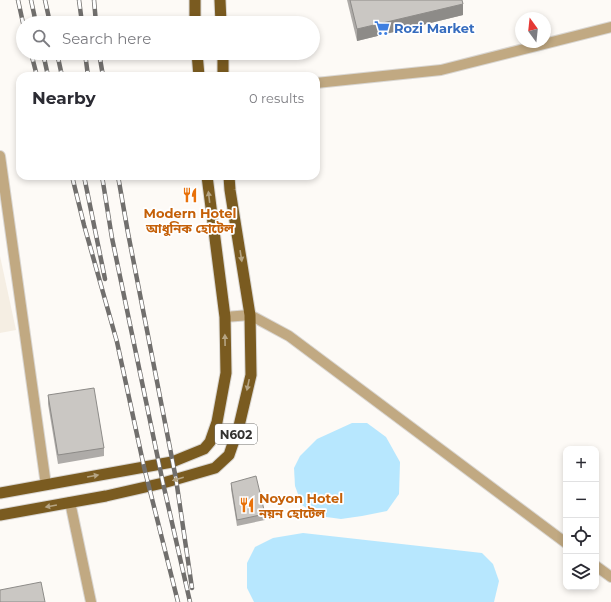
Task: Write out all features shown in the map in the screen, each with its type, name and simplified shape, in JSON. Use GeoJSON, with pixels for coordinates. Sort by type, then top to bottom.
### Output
{"type":"FeatureCollection","features":[{"type":"Feature","properties":{"kind":"highway"},"geometry":{"type":"LineString","coordinates":[[195,0],[195,16]]}},
{"type":"Feature","properties":{"kind":"highway"},"geometry":{"type":"LineString","coordinates":[[220,0],[221,16]]}},
{"type":"Feature","properties":{"kind":"highway"},"geometry":{"type":"LineString","coordinates":[[198,60],[199,72]]}},
{"type":"Feature","properties":{"kind":"highway"},"geometry":{"type":"LineString","coordinates":[[223,60],[223,72]]}},
{"type":"Feature","properties":{"kind":"highway","name":"N602"},"geometry":{"type":"LineString","coordinates":[[0,493],[172,462],[204,449],[210,442],[217,422],[226,373],[225,317],[208,180]]}},
{"type":"Feature","properties":{"kind":"highway","name":"N602"},"geometry":{"type":"LineString","coordinates":[[0,515],[106,496],[163,483],[215,468],[229,455],[239,426],[250,374],[250,315],[229,180]]}},
{"type":"Feature","properties":{"kind":"street"},"geometry":{"type":"LineString","coordinates":[[320,83],[441,70],[611,27]]}},
{"type":"Feature","properties":{"kind":"street"},"geometry":{"type":"LineString","coordinates":[[0,156],[46,485]]}},
{"type":"Feature","properties":{"kind":"street"},"geometry":{"type":"LineString","coordinates":[[225,317],[250,315],[289,336],[563,541]]}},
{"type":"Feature","properties":{"kind":"street"},"geometry":{"type":"LineString","coordinates":[[70,502],[91,602]]}},
{"type":"Feature","properties":{"kind":"street"},"geometry":{"type":"LineString","coordinates":[[599,568],[611,577]]}},
{"type":"Feature","properties":{"kind":"shaded area"},"geometry":{"type":"Polygon","coordinates":[[[0,256],[16,330],[0,333],[0,256]]]}},
{"type":"Feature","properties":{"kind":"water"},"geometry":{"type":"Polygon","coordinates":[[[352,423],[367,423],[386,437],[400,462],[399,494],[387,511],[341,519],[319,516],[302,505],[295,486],[294,468],[300,456],[317,439],[352,423]]]}},
{"type":"Feature","properties":{"kind":"water"},"geometry":{"type":"Polygon","coordinates":[[[303,533],[482,553],[493,564],[499,581],[494,602],[254,602],[247,588],[247,563],[255,547],[273,538],[303,533]]]}},
{"type":"Feature","properties":{"kind":"building"},"geometry":{"type":"Polygon","coordinates":[[[350,0],[462,0],[463,4],[357,29],[350,0]]]}},
{"type":"Feature","properties":{"kind":"building"},"geometry":{"type":"Polygon","coordinates":[[[94,388],[104,448],[58,455],[48,395],[94,388]]]}},
{"type":"Feature","properties":{"kind":"building","name":"Noyon Hotel নয়ন হোটেল"},"geometry":{"type":"Polygon","coordinates":[[[256,476],[265,514],[237,520],[231,483],[256,476]]]}},
{"type":"Feature","properties":{"kind":"building"},"geometry":{"type":"Polygon","coordinates":[[[41,582],[45,602],[0,602],[0,590],[41,582]]]}},
{"type":"Feature","properties":{"kind":"railway"},"geometry":{"type":"LineString","coordinates":[[18,0],[21,16]]}},
{"type":"Feature","properties":{"kind":"railway"},"geometry":{"type":"LineString","coordinates":[[31,0],[34,16]]}},
{"type":"Feature","properties":{"kind":"railway"},"geometry":{"type":"LineString","coordinates":[[45,0],[48,16]]}},
{"type":"Feature","properties":{"kind":"railway"},"geometry":{"type":"LineString","coordinates":[[79,0],[81,16]]}},
{"type":"Feature","properties":{"kind":"railway"},"geometry":{"type":"LineString","coordinates":[[94,0],[95,16]]}},
{"type":"Feature","properties":{"kind":"railway"},"geometry":{"type":"LineString","coordinates":[[33,60],[36,72]]}},
{"type":"Feature","properties":{"kind":"railway"},"geometry":{"type":"LineString","coordinates":[[45,60],[47,72]]}},
{"type":"Feature","properties":{"kind":"railway"},"geometry":{"type":"LineString","coordinates":[[59,60],[61,72]]}},
{"type":"Feature","properties":{"kind":"railway"},"geometry":{"type":"LineString","coordinates":[[86,60],[87,72]]}},
{"type":"Feature","properties":{"kind":"railway"},"geometry":{"type":"LineString","coordinates":[[100,60],[102,72]]}},
{"type":"Feature","properties":{"kind":"railway"},"geometry":{"type":"LineString","coordinates":[[73,180],[117,342],[144,467],[178,602]]}},
{"type":"Feature","properties":{"kind":"railway"},"geometry":{"type":"LineString","coordinates":[[85,180],[105,279]]}},
{"type":"Feature","properties":{"kind":"railway"},"geometry":{"type":"LineString","coordinates":[[103,180],[112,238],[163,483],[190,602]]}},
{"type":"Feature","properties":{"kind":"railway"},"geometry":{"type":"LineString","coordinates":[[119,180],[176,479],[192,588]]}},
{"type":"Feature","properties":{"kind":"place","name":"Rozi Market"},"geometry":{"type":"Point","coordinates":[382,28]}},
{"type":"Feature","properties":{"kind":"place","name":"Modern Hotel আধুনিক হোটেল"},"geometry":{"type":"Point","coordinates":[190,195]}},
{"type":"Feature","properties":{"kind":"place","name":"Noyon Hotel নয়ন হোটেল"},"geometry":{"type":"Point","coordinates":[247,505]}}]}
